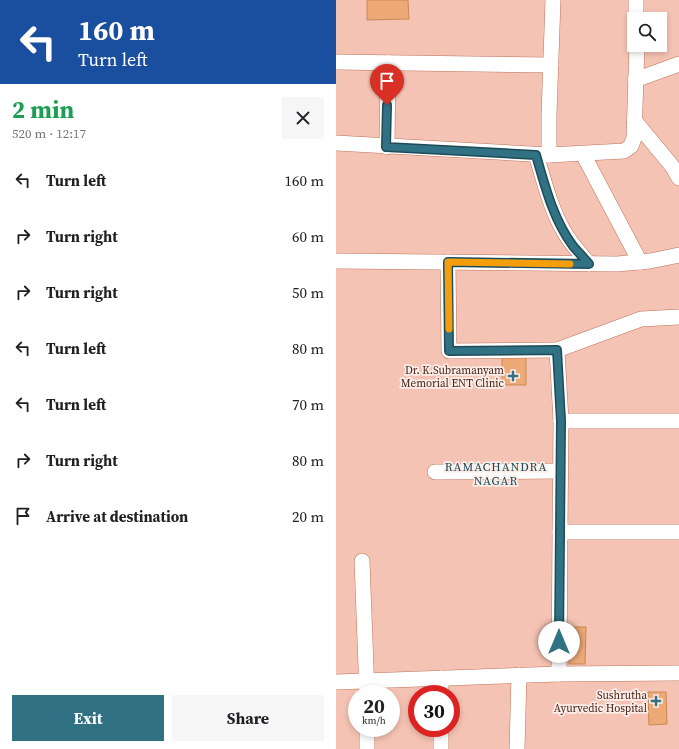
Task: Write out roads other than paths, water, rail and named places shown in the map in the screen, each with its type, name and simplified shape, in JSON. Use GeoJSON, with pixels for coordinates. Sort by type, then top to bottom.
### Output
{"type":"FeatureCollection","features":[{"type":"Feature","properties":{"kind":"street"},"geometry":{"type":"LineString","coordinates":[[553,0],[549,115],[543,155],[549,199],[562,229],[573,246],[589,264]]}},
{"type":"Feature","properties":{"kind":"street"},"geometry":{"type":"LineString","coordinates":[[636,0],[636,12]]}},
{"type":"Feature","properties":{"kind":"street"},"geometry":{"type":"LineString","coordinates":[[336,143],[543,155],[624,151],[631,146],[634,138],[637,52]]}},
{"type":"Feature","properties":{"kind":"street"},"geometry":{"type":"LineString","coordinates":[[336,62],[551,65]]}},
{"type":"Feature","properties":{"kind":"street"},"geometry":{"type":"LineString","coordinates":[[386,147],[388,63]]}},
{"type":"Feature","properties":{"kind":"street"},"geometry":{"type":"LineString","coordinates":[[635,80],[679,64]]}},
{"type":"Feature","properties":{"kind":"street"},"geometry":{"type":"LineString","coordinates":[[634,120],[672,166],[679,178]]}},
{"type":"Feature","properties":{"kind":"street"},"geometry":{"type":"LineString","coordinates":[[583,154],[640,262]]}},
{"type":"Feature","properties":{"kind":"street"},"geometry":{"type":"LineString","coordinates":[[336,261],[589,264],[640,262],[679,255]]}},
{"type":"Feature","properties":{"kind":"street"},"geometry":{"type":"LineString","coordinates":[[448,262],[449,351],[557,350],[641,319],[679,317]]}},
{"type":"Feature","properties":{"kind":"street"},"geometry":{"type":"LineString","coordinates":[[557,350],[561,421],[559,674]]}},
{"type":"Feature","properties":{"kind":"street"},"geometry":{"type":"LineString","coordinates":[[561,421],[679,421]]}},
{"type":"Feature","properties":{"kind":"street"},"geometry":{"type":"LineString","coordinates":[[435,472],[560,471]]}},
{"type":"Feature","properties":{"kind":"street"},"geometry":{"type":"LineString","coordinates":[[560,532],[679,532]]}},
{"type":"Feature","properties":{"kind":"street"},"geometry":{"type":"LineString","coordinates":[[362,561],[367,685]]}},
{"type":"Feature","properties":{"kind":"street"},"geometry":{"type":"LineString","coordinates":[[383,685],[441,678],[559,674],[679,673]]}},
{"type":"Feature","properties":{"kind":"street"},"geometry":{"type":"LineString","coordinates":[[517,749],[519,676]]}},
{"type":"Feature","properties":{"kind":"street"},"geometry":{"type":"LineString","coordinates":[[441,678],[441,685]]}},
{"type":"Feature","properties":{"kind":"street"},"geometry":{"type":"LineString","coordinates":[[336,682],[355,685]]}},
{"type":"Feature","properties":{"kind":"street"},"geometry":{"type":"LineString","coordinates":[[367,737],[368,749]]}},
{"type":"Feature","properties":{"kind":"street"},"geometry":{"type":"LineString","coordinates":[[441,737],[441,749]]}},
{"type":"Feature","properties":{"kind":"place","name":"Dr. K.Subramanyam Memorial ENT Clinic"},"geometry":{"type":"Point","coordinates":[513,376]}},
{"type":"Feature","properties":{"kind":"place","name":"Sushrutha Ayurvedic Hospital"},"geometry":{"type":"Point","coordinates":[656,701]}},
{"type":"Feature","properties":{"kind":"district","name":"RAMACHANDRA NAGAR"},"geometry":{"type":"Point","coordinates":[496,474]}}]}
